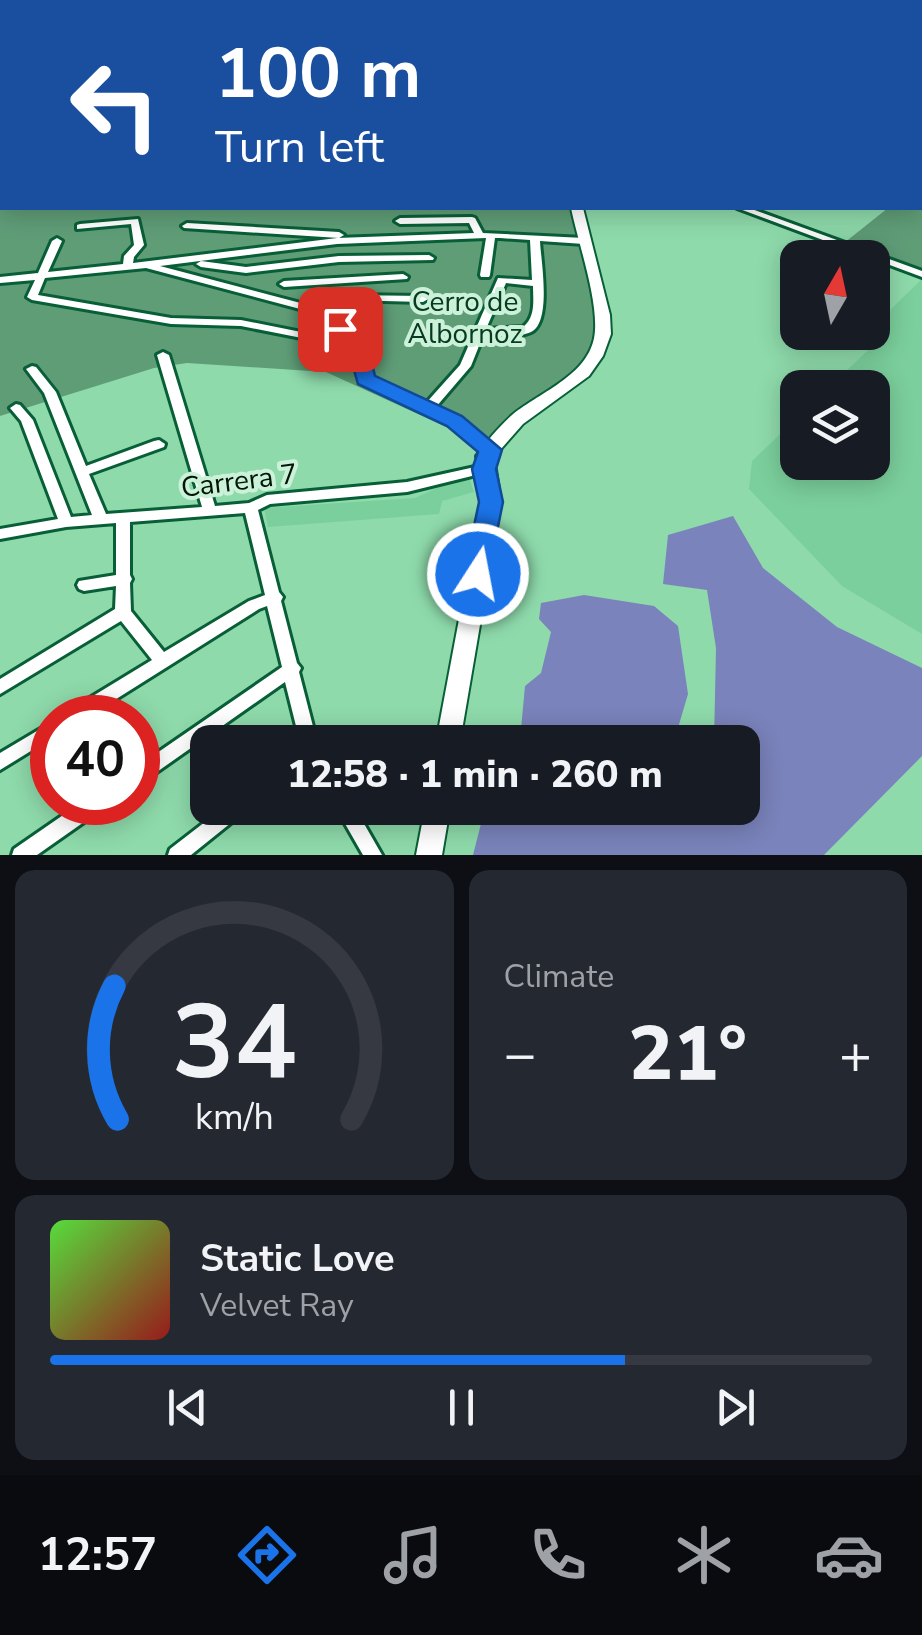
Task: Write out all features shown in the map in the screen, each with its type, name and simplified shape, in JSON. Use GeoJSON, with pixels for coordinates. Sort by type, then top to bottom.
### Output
{"type":"FeatureCollection","features":[{"type":"Feature","properties":{"kind":"street"},"geometry":{"type":"LineString","coordinates":[[451,725],[490,515],[487,459],[517,420],[583,373],[596,356],[602,334],[602,315],[577,210]]}},
{"type":"Feature","properties":{"kind":"street"},"geometry":{"type":"LineString","coordinates":[[747,210],[922,274]]}},
{"type":"Feature","properties":{"kind":"street"},"geometry":{"type":"LineString","coordinates":[[80,227],[135,220],[139,245],[129,256],[128,268]]}},
{"type":"Feature","properties":{"kind":"street"},"geometry":{"type":"LineString","coordinates":[[400,221],[472,220],[486,235],[492,253],[484,275]]}},
{"type":"Feature","properties":{"kind":"street"},"geometry":{"type":"LineString","coordinates":[[187,226],[332,234],[353,240]]}},
{"type":"Feature","properties":{"kind":"street"},"geometry":{"type":"LineString","coordinates":[[0,280],[353,240],[486,235],[584,241]]}},
{"type":"Feature","properties":{"kind":"street"},"geometry":{"type":"LineString","coordinates":[[480,333],[526,330],[534,325],[539,307],[534,282],[534,238]]}},
{"type":"Feature","properties":{"kind":"street"},"geometry":{"type":"LineString","coordinates":[[338,320],[375,259],[377,239]]}},
{"type":"Feature","properties":{"kind":"street"},"geometry":{"type":"LineString","coordinates":[[56,241],[32,293],[40,300],[171,321],[231,322],[326,340]]}},
{"type":"Feature","properties":{"kind":"street"},"geometry":{"type":"LineString","coordinates":[[202,260],[246,270],[429,258]]}},
{"type":"Feature","properties":{"kind":"street"},"geometry":{"type":"LineString","coordinates":[[190,277],[202,260]]}},
{"type":"Feature","properties":{"kind":"street"},"geometry":{"type":"LineString","coordinates":[[146,265],[338,320],[364,363],[366,379],[429,407],[487,459]]}},
{"type":"Feature","properties":{"kind":"street"},"geometry":{"type":"LineString","coordinates":[[284,284],[403,276]]}},
{"type":"Feature","properties":{"kind":"street"},"geometry":{"type":"LineString","coordinates":[[429,407],[459,376],[502,280],[534,282]]}},
{"type":"Feature","properties":{"kind":"street"},"geometry":{"type":"LineString","coordinates":[[348,298],[423,299]]}},
{"type":"Feature","properties":{"kind":"street"},"geometry":{"type":"LineString","coordinates":[[162,355],[210,511]]}},
{"type":"Feature","properties":{"kind":"street"},"geometry":{"type":"LineString","coordinates":[[32,369],[50,392],[101,520]]}},
{"type":"Feature","properties":{"kind":"street"},"geometry":{"type":"LineString","coordinates":[[16,408],[27,420],[66,522]]}},
{"type":"Feature","properties":{"kind":"street"},"geometry":{"type":"LineString","coordinates":[[83,472],[159,444]]}},
{"type":"Feature","properties":{"kind":"street","name":"Carrera 7"},"geometry":{"type":"LineString","coordinates":[[0,534],[66,522],[251,508],[267,500],[407,487],[487,459]]}},
{"type":"Feature","properties":{"kind":"street"},"geometry":{"type":"LineString","coordinates":[[251,508],[305,725]]}},
{"type":"Feature","properties":{"kind":"street"},"geometry":{"type":"LineString","coordinates":[[124,518],[122,612],[161,660]]}},
{"type":"Feature","properties":{"kind":"street"},"geometry":{"type":"LineString","coordinates":[[84,585],[125,580]]}},
{"type":"Feature","properties":{"kind":"street"},"geometry":{"type":"LineString","coordinates":[[107,695],[254,604],[276,597]]}},
{"type":"Feature","properties":{"kind":"street"},"geometry":{"type":"LineString","coordinates":[[0,687],[122,612]]}},
{"type":"Feature","properties":{"kind":"street"},"geometry":{"type":"LineString","coordinates":[[160,760],[293,668]]}},
{"type":"Feature","properties":{"kind":"street"},"geometry":{"type":"LineString","coordinates":[[0,762],[30,743]]}},
{"type":"Feature","properties":{"kind":"street"},"geometry":{"type":"LineString","coordinates":[[21,855],[65,825]]}},
{"type":"Feature","properties":{"kind":"street"},"geometry":{"type":"LineString","coordinates":[[177,855],[215,825]]}},
{"type":"Feature","properties":{"kind":"street"},"geometry":{"type":"LineString","coordinates":[[355,825],[373,855]]}},
{"type":"Feature","properties":{"kind":"street"},"geometry":{"type":"LineString","coordinates":[[429,855],[434,825]]}},
{"type":"Feature","properties":{"kind":"shaded area"},"geometry":{"type":"Polygon","coordinates":[[[922,279],[922,634],[842,586],[749,489],[752,461],[780,434],[780,480],[890,480],[890,370],[847,370],[868,350],[890,350],[891,309],[922,279]]]}},
{"type":"Feature","properties":{"kind":"shaded area"},"geometry":{"type":"Polygon","coordinates":[[[468,474],[474,492],[442,501],[439,514],[268,527],[264,508],[415,498],[468,474]]]}},
{"type":"Feature","properties":{"kind":"green space","name":"Cerro de Albornoz"},"geometry":{"type":"Polygon","coordinates":[[[0,210],[579,210],[601,314],[599,333],[591,351],[560,388],[490,447],[326,372],[187,363],[154,368],[0,416],[0,210]]]}},
{"type":"Feature","properties":{"kind":"green space"},"geometry":{"type":"Polygon","coordinates":[[[885,210],[922,210],[922,271],[890,260],[890,240],[848,240],[885,210]]]}},
{"type":"Feature","properties":{"kind":"water"},"geometry":{"type":"Polygon","coordinates":[[[733,516],[763,568],[837,627],[922,668],[922,756],[824,855],[473,855],[481,825],[760,825],[760,725],[714,725],[716,648],[707,590],[663,584],[668,535],[733,516]]]}},
{"type":"Feature","properties":{"kind":"water"},"geometry":{"type":"Polygon","coordinates":[[[584,595],[654,606],[678,626],[688,694],[679,725],[521,725],[525,686],[541,673],[551,632],[539,619],[541,603],[584,595]]]}},
{"type":"Feature","properties":{"kind":"route"},"geometry":{"type":"LineString","coordinates":[[340,329],[364,363],[366,379],[454,421],[490,450],[484,469],[490,515],[478,574]]}}]}
